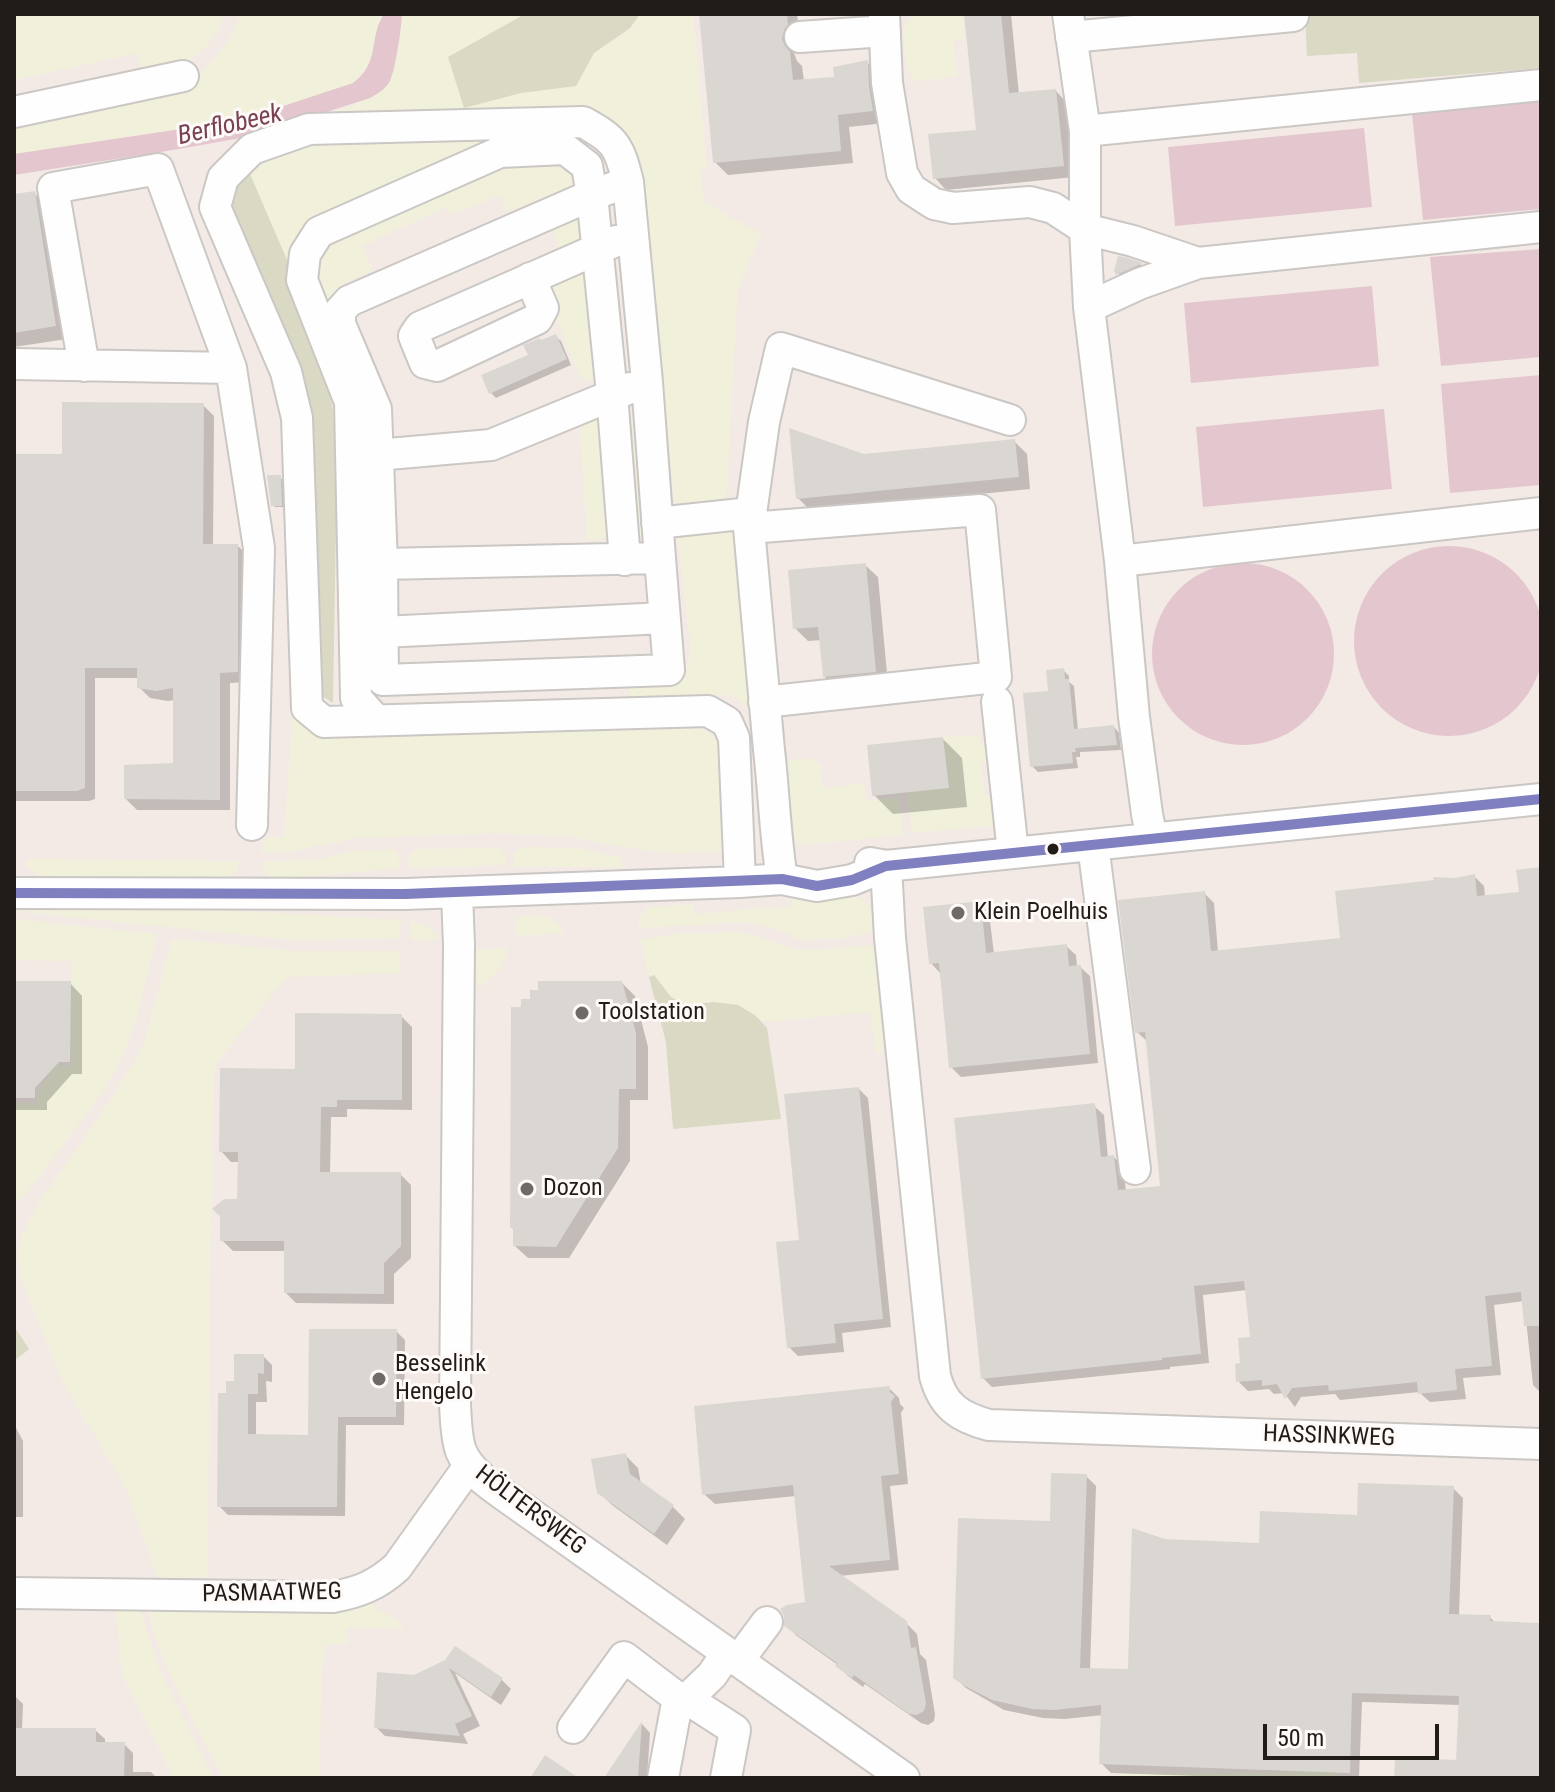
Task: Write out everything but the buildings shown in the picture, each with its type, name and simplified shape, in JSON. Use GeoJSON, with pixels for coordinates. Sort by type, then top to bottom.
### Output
{"type":"FeatureCollection","features":[{"type":"Feature","properties":{"kind":"street"},"geometry":{"type":"LineString","coordinates":[[1152,839],[1134,717],[1120,561],[1089,307],[1085,131],[1070,26],[1293,16]]}},
{"type":"Feature","properties":{"kind":"street"},"geometry":{"type":"LineString","coordinates":[[800,37],[884,22],[887,83],[902,173],[911,189],[934,204],[953,208],[1030,202],[1053,208],[1085,229],[1198,263]]}},
{"type":"Feature","properties":{"kind":"street"},"geometry":{"type":"LineString","coordinates":[[14,112],[183,76]]}},
{"type":"Feature","properties":{"kind":"street"},"geometry":{"type":"LineString","coordinates":[[1085,131],[1541,85]]}},
{"type":"Feature","properties":{"kind":"street"},"geometry":{"type":"LineString","coordinates":[[628,182],[349,301],[340,311],[340,324],[376,409],[383,680],[669,670],[628,182],[620,152],[606,135],[583,122],[309,129],[252,149],[223,178],[215,207],[286,372],[297,418],[307,708],[324,722],[708,711],[727,722],[734,738],[740,882]]}},
{"type":"Feature","properties":{"kind":"street"},"geometry":{"type":"LineString","coordinates":[[375,719],[356,698],[350,402],[302,280],[305,254],[319,232],[500,152],[565,149],[587,166],[612,394],[625,560]]}},
{"type":"Feature","properties":{"kind":"street"},"geometry":{"type":"LineString","coordinates":[[84,366],[53,188],[158,169],[231,368],[259,548],[252,825]]}},
{"type":"Feature","properties":{"kind":"street"},"geometry":{"type":"LineString","coordinates":[[1089,307],[1139,284],[1198,263],[1541,227]]}},
{"type":"Feature","properties":{"kind":"street"},"geometry":{"type":"LineString","coordinates":[[530,278],[632,233]]}},
{"type":"Feature","properties":{"kind":"street"},"geometry":{"type":"LineString","coordinates":[[782,879],[750,520],[764,422],[781,348],[1010,420]]}},
{"type":"Feature","properties":{"kind":"street"},"geometry":{"type":"LineString","coordinates":[[14,364],[231,368]]}},
{"type":"Feature","properties":{"kind":"street"},"geometry":{"type":"LineString","coordinates":[[377,455],[491,445],[647,382]]}},
{"type":"Feature","properties":{"kind":"street"},"geometry":{"type":"LineString","coordinates":[[657,523],[980,510],[996,677],[764,702]]}},
{"type":"Feature","properties":{"kind":"street"},"geometry":{"type":"LineString","coordinates":[[1120,561],[1541,513]]}},
{"type":"Feature","properties":{"kind":"street"},"geometry":{"type":"LineString","coordinates":[[382,564],[660,558]]}},
{"type":"Feature","properties":{"kind":"street"},"geometry":{"type":"LineString","coordinates":[[383,632],[664,618]]}},
{"type":"Feature","properties":{"kind":"street"},"geometry":{"type":"LineString","coordinates":[[997,702],[1011,841]]}},
{"type":"Feature","properties":{"kind":"street"},"geometry":{"type":"LineString","coordinates":[[14,893],[457,893],[740,882],[782,879],[813,867],[855,861],[886,866],[1011,841],[1093,845],[1541,799]]}},
{"type":"Feature","properties":{"kind":"street"},"geometry":{"type":"LineString","coordinates":[[1093,845],[1135,1169]]}},
{"type":"Feature","properties":{"kind":"street","name":"HASSINKWEG"},"geometry":{"type":"LineString","coordinates":[[886,866],[890,938],[935,1376],[940,1393],[960,1415],[989,1425],[1541,1444]]}},
{"type":"Feature","properties":{"kind":"street","name":"HÖLTERSWEG"},"geometry":{"type":"LineString","coordinates":[[457,893],[455,1405],[460,1449],[469,1466],[489,1485],[904,1778]]}},
{"type":"Feature","properties":{"kind":"street","name":"PASMAATWEG"},"geometry":{"type":"LineString","coordinates":[[14,1593],[333,1597],[357,1593],[383,1580],[397,1567],[469,1466]]}},
{"type":"Feature","properties":{"kind":"street"},"geometry":{"type":"LineString","coordinates":[[663,1778],[682,1698],[733,1657],[767,1622]]}},
{"type":"Feature","properties":{"kind":"street"},"geometry":{"type":"LineString","coordinates":[[573,1728],[624,1657],[735,1730],[726,1778]]}},
{"type":"Feature","properties":{"kind":"shaded area"},"geometry":{"type":"Polygon","coordinates":[[[14,14],[1541,14],[1541,1778],[14,1778],[14,14]]]}},
{"type":"Feature","properties":{"kind":"green space"},"geometry":{"type":"Polygon","coordinates":[[[14,14],[225,14],[202,50],[172,66],[143,74],[138,53],[14,80],[14,14]]]}},
{"type":"Feature","properties":{"kind":"green space"},"geometry":{"type":"Polygon","coordinates":[[[241,14],[384,14],[365,72],[347,86],[241,120],[14,154],[14,121],[196,77],[223,48],[241,14]]]}},
{"type":"Feature","properties":{"kind":"green space"},"geometry":{"type":"Polygon","coordinates":[[[402,14],[525,14],[448,57],[521,93],[576,86],[594,53],[630,29],[640,14],[693,14],[707,169],[700,167],[704,202],[761,234],[738,287],[726,501],[675,506],[639,175],[620,132],[308,118],[352,106],[382,89],[393,69],[402,14]]]}},
{"type":"Feature","properties":{"kind":"green space"},"geometry":{"type":"Polygon","coordinates":[[[525,14],[640,14],[630,28],[594,53],[576,86],[521,93],[464,108],[448,57],[525,14]]]}},
{"type":"Feature","properties":{"kind":"green space"},"geometry":{"type":"Polygon","coordinates":[[[915,14],[962,14],[964,39],[953,40],[957,76],[925,81],[912,77],[907,65],[903,29],[915,14]]]}},
{"type":"Feature","properties":{"kind":"green space"},"geometry":{"type":"Polygon","coordinates":[[[1305,14],[1541,14],[1541,68],[1359,83],[1357,53],[1307,56],[1305,14]]]}},
{"type":"Feature","properties":{"kind":"green space"},"geometry":{"type":"Polygon","coordinates":[[[580,130],[589,143],[576,140],[497,145],[290,267],[249,170],[286,143],[580,130]]]}},
{"type":"Feature","properties":{"kind":"green space"},"geometry":{"type":"Polygon","coordinates":[[[560,157],[575,169],[569,187],[507,212],[501,195],[451,215],[446,207],[362,246],[373,270],[337,290],[328,315],[316,285],[315,270],[329,240],[513,158],[560,157]]]}},
{"type":"Feature","properties":{"kind":"green space"},"geometry":{"type":"Polygon","coordinates":[[[247,167],[290,267],[326,376],[333,410],[337,463],[333,703],[318,693],[305,403],[231,219],[231,198],[247,167]]]}},
{"type":"Feature","properties":{"kind":"green space"},"geometry":{"type":"Polygon","coordinates":[[[582,215],[582,240],[560,250],[550,229],[582,215]]]}},
{"type":"Feature","properties":{"kind":"green space"},"geometry":{"type":"Polygon","coordinates":[[[577,271],[586,273],[604,376],[584,380],[578,373],[545,289],[577,271]]]}},
{"type":"Feature","properties":{"kind":"green space"},"geometry":{"type":"Polygon","coordinates":[[[637,414],[649,535],[635,537],[623,416],[637,414]]]}},
{"type":"Feature","properties":{"kind":"green space"},"geometry":{"type":"Polygon","coordinates":[[[593,418],[609,420],[618,537],[587,540],[580,423],[593,418]]]}},
{"type":"Feature","properties":{"kind":"green space"},"geometry":{"type":"Polygon","coordinates":[[[733,524],[750,716],[742,703],[729,695],[630,697],[630,688],[662,685],[678,679],[688,663],[691,650],[677,530],[733,524]]]}},
{"type":"Feature","properties":{"kind":"green space"},"geometry":{"type":"Polygon","coordinates":[[[293,707],[693,725],[722,740],[728,844],[721,852],[674,853],[564,836],[496,833],[357,838],[292,851],[262,853],[264,838],[284,837],[293,707]]]}},
{"type":"Feature","properties":{"kind":"green space"},"geometry":{"type":"Polygon","coordinates":[[[980,735],[981,746],[988,747],[991,762],[981,763],[985,795],[1000,794],[1004,825],[912,833],[907,792],[948,788],[943,737],[980,735]]]}},
{"type":"Feature","properties":{"kind":"green space"},"geometry":{"type":"Polygon","coordinates":[[[813,759],[820,765],[823,789],[864,783],[867,801],[899,797],[903,835],[803,845],[793,839],[789,831],[786,764],[790,760],[813,759]]]}},
{"type":"Feature","properties":{"kind":"green space"},"geometry":{"type":"Polygon","coordinates":[[[499,848],[504,853],[506,865],[409,868],[410,857],[417,849],[499,848]]]}},
{"type":"Feature","properties":{"kind":"green space"},"geometry":{"type":"Polygon","coordinates":[[[522,848],[582,849],[622,858],[621,868],[514,866],[513,853],[522,848]]]}},
{"type":"Feature","properties":{"kind":"green space"},"geometry":{"type":"Polygon","coordinates":[[[395,851],[400,868],[277,879],[268,876],[261,862],[320,859],[349,852],[395,851]]]}},
{"type":"Feature","properties":{"kind":"green space"},"geometry":{"type":"Polygon","coordinates":[[[28,859],[239,861],[237,871],[221,881],[44,881],[27,866],[28,859]]]}},
{"type":"Feature","properties":{"kind":"green space"},"geometry":{"type":"Polygon","coordinates":[[[848,893],[868,905],[878,926],[875,932],[803,940],[746,922],[638,928],[640,916],[648,907],[693,904],[695,914],[792,906],[792,895],[848,893]]]}},
{"type":"Feature","properties":{"kind":"green space"},"geometry":{"type":"Polygon","coordinates":[[[181,908],[401,920],[399,938],[295,940],[14,911],[181,908]]]}},
{"type":"Feature","properties":{"kind":"green space"},"geometry":{"type":"Polygon","coordinates":[[[547,916],[565,933],[520,936],[516,932],[518,917],[547,916]]]}},
{"type":"Feature","properties":{"kind":"green space"},"geometry":{"type":"Polygon","coordinates":[[[14,919],[156,934],[138,1013],[116,1069],[36,1182],[14,1203],[14,1103],[37,1103],[39,1090],[56,1066],[71,1066],[72,961],[14,960],[14,919]]]}},
{"type":"Feature","properties":{"kind":"green space"},"geometry":{"type":"Polygon","coordinates":[[[410,921],[430,928],[438,939],[412,940],[410,921]]]}},
{"type":"Feature","properties":{"kind":"green space"},"geometry":{"type":"Polygon","coordinates":[[[735,932],[804,950],[862,946],[881,948],[888,1043],[877,1055],[870,1012],[762,1022],[756,1016],[714,1002],[687,1005],[671,997],[654,975],[648,975],[641,939],[735,932]]]}},
{"type":"Feature","properties":{"kind":"green space"},"geometry":{"type":"Polygon","coordinates":[[[178,939],[289,951],[400,951],[400,973],[287,977],[215,1064],[211,1166],[208,1577],[158,1578],[126,1488],[63,1382],[21,1279],[18,1255],[22,1234],[41,1199],[142,1049],[171,941],[178,939]]]}},
{"type":"Feature","properties":{"kind":"green space"},"geometry":{"type":"Polygon","coordinates":[[[507,948],[504,961],[495,974],[482,986],[472,985],[473,950],[507,948]]]}},
{"type":"Feature","properties":{"kind":"green space"},"geometry":{"type":"Polygon","coordinates":[[[654,975],[671,997],[686,1005],[714,1002],[738,1005],[756,1016],[767,1028],[781,1119],[673,1129],[666,1042],[649,977],[654,975]]]}},
{"type":"Feature","properties":{"kind":"green space"},"geometry":{"type":"Polygon","coordinates":[[[14,1326],[29,1349],[14,1361],[14,1326]]]}},
{"type":"Feature","properties":{"kind":"green space"},"geometry":{"type":"Polygon","coordinates":[[[368,1602],[402,1624],[402,1629],[347,1627],[348,1644],[325,1645],[323,1648],[319,1778],[224,1778],[170,1674],[147,1607],[368,1602]]]}},
{"type":"Feature","properties":{"kind":"green space"},"geometry":{"type":"Polygon","coordinates":[[[139,1607],[159,1669],[213,1778],[174,1778],[122,1674],[116,1609],[139,1607]]]}},
{"type":"Feature","properties":{"kind":"green space"},"geometry":{"type":"Polygon","coordinates":[[[1338,1772],[1338,1778],[1119,1778],[1119,1774],[1338,1772]]]}},
{"type":"Feature","properties":{"kind":"water","name":"Berflobeek"},"geometry":{"type":"Polygon","coordinates":[[[384,14],[402,14],[398,48],[390,81],[370,98],[252,136],[14,175],[14,154],[241,120],[353,83],[367,67],[384,14]]]}},
{"type":"Feature","properties":{"kind":"water"},"geometry":{"type":"Polygon","coordinates":[[[1541,90],[1541,209],[1423,220],[1411,104],[1541,90]]]}},
{"type":"Feature","properties":{"kind":"water"},"geometry":{"type":"Polygon","coordinates":[[[1364,128],[1372,207],[1175,226],[1168,147],[1364,128]]]}},
{"type":"Feature","properties":{"kind":"water"},"geometry":{"type":"Polygon","coordinates":[[[1541,249],[1541,357],[1441,366],[1430,257],[1541,249]]]}},
{"type":"Feature","properties":{"kind":"water"},"geometry":{"type":"Polygon","coordinates":[[[1372,286],[1379,366],[1191,383],[1184,303],[1372,286]]]}},
{"type":"Feature","properties":{"kind":"water"},"geometry":{"type":"Polygon","coordinates":[[[1541,375],[1541,485],[1450,493],[1441,384],[1541,375]]]}},
{"type":"Feature","properties":{"kind":"water"},"geometry":{"type":"Polygon","coordinates":[[[1384,409],[1392,489],[1203,507],[1196,427],[1384,409]]]}},
{"type":"Feature","properties":{"kind":"water"},"geometry":{"type":"Polygon","coordinates":[[[1449,546],[1485,553],[1516,574],[1537,605],[1544,641],[1537,677],[1516,708],[1485,729],[1449,736],[1413,729],[1382,708],[1361,677],[1354,641],[1361,605],[1382,574],[1413,553],[1449,546]]]}},
{"type":"Feature","properties":{"kind":"water"},"geometry":{"type":"Polygon","coordinates":[[[1243,563],[1278,570],[1307,590],[1327,619],[1334,654],[1327,689],[1307,718],[1278,738],[1243,745],[1208,738],[1179,718],[1159,689],[1152,654],[1159,619],[1179,590],[1208,570],[1243,563]]]}},
{"type":"Feature","properties":{"kind":"transit line"},"geometry":{"type":"LineString","coordinates":[[14,893],[405,894],[782,879],[817,886],[852,880],[886,866],[1541,799]]}},
{"type":"Feature","properties":{"kind":"place","name":"Klein Poelhuis"},"geometry":{"type":"Point","coordinates":[958,913]}},
{"type":"Feature","properties":{"kind":"place","name":"Toolstation"},"geometry":{"type":"Point","coordinates":[582,1013]}},
{"type":"Feature","properties":{"kind":"place","name":"Dozon"},"geometry":{"type":"Point","coordinates":[527,1189]}},
{"type":"Feature","properties":{"kind":"place","name":"Besselink Hengelo"},"geometry":{"type":"Point","coordinates":[379,1379]}}]}
